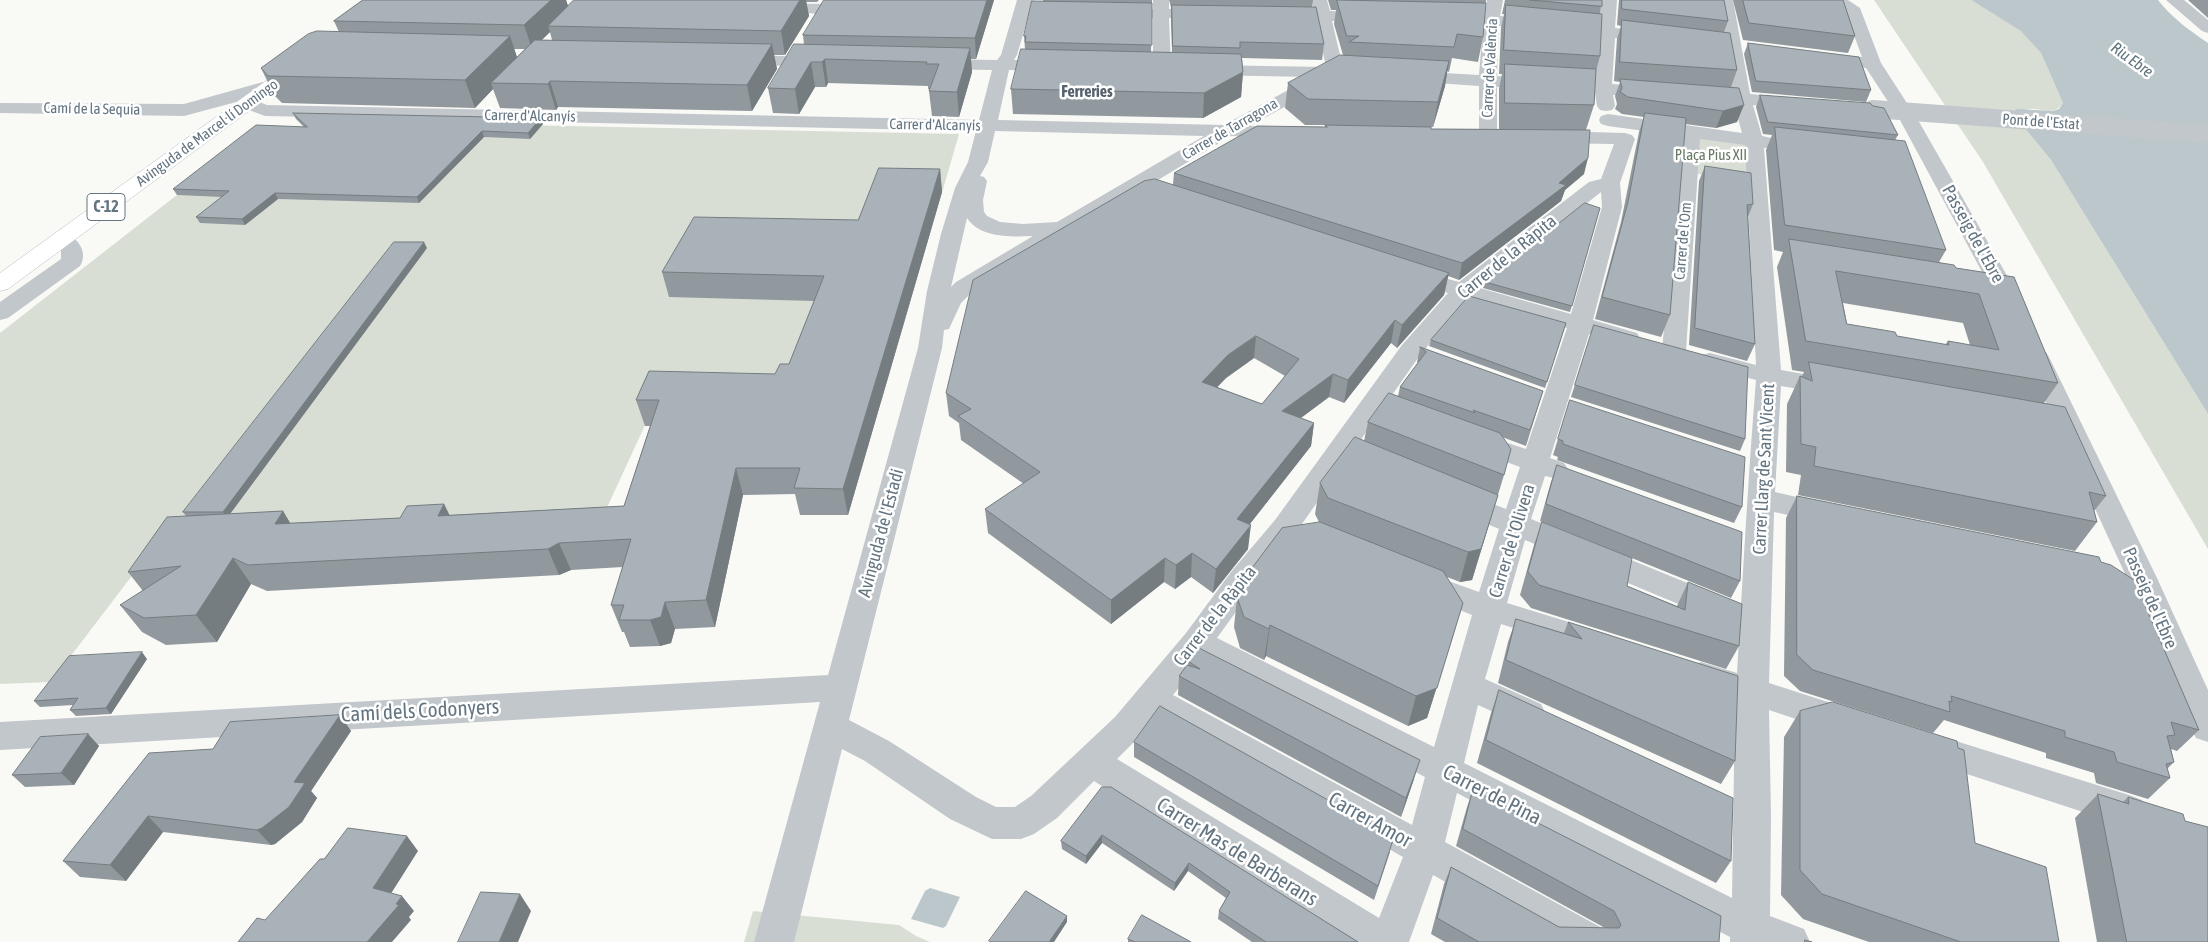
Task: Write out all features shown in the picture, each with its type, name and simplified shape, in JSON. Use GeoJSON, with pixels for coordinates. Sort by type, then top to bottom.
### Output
{"type":"FeatureCollection","features":[{"type":"Feature","properties":{"kind":"main road","name":"Avinguda de Marcel·lí Domingo"},"geometry":{"type":"LineString","coordinates":[[0,284],[312,56]]}},
{"type":"Feature","properties":{"kind":"street","name":"Carrer de València"},"geometry":{"type":"LineString","coordinates":[[1488,135],[1487,80],[1491,20],[1495,0]]}},
{"type":"Feature","properties":{"kind":"street"},"geometry":{"type":"LineString","coordinates":[[1609,0],[1603,87],[1608,120],[1625,139]]}},
{"type":"Feature","properties":{"kind":"street","name":"Carrer Llarg de Sant Vicent"},"geometry":{"type":"LineString","coordinates":[[1725,0],[1742,100],[1754,141],[1771,259],[1769,376],[1764,470],[1760,499],[1756,624],[1752,692],[1740,810],[1751,935]]}},
{"type":"Feature","properties":{"kind":"street","name":"Passeig de l'Ebre"},"geometry":{"type":"LineString","coordinates":[[1835,0],[1852,8],[1872,63],[1909,120],[1921,161],[2008,296],[2057,427],[2142,578],[2208,728]]}},
{"type":"Feature","properties":{"kind":"street"},"geometry":{"type":"LineString","coordinates":[[2174,0],[2205,24]]}},
{"type":"Feature","properties":{"kind":"street"},"geometry":{"type":"LineString","coordinates":[[1024,6],[1042,12]]}},
{"type":"Feature","properties":{"kind":"street","name":"Avinguda de l'Estadi"},"geometry":{"type":"LineString","coordinates":[[774,942],[930,348],[934,310],[944,267],[969,175],[978,162],[1002,65],[1009,55],[1024,6]]}},
{"type":"Feature","properties":{"kind":"street"},"geometry":{"type":"LineString","coordinates":[[755,7],[822,11]]}},
{"type":"Feature","properties":{"kind":"street"},"geometry":{"type":"LineString","coordinates":[[1101,12],[1161,7],[1227,14]]}},
{"type":"Feature","properties":{"kind":"street"},"geometry":{"type":"LineString","coordinates":[[1161,7],[1162,69]]}},
{"type":"Feature","properties":{"kind":"street"},"geometry":{"type":"LineString","coordinates":[[1320,8],[1336,73]]}},
{"type":"Feature","properties":{"kind":"street"},"geometry":{"type":"LineString","coordinates":[[1264,14],[1320,8],[1387,17]]}},
{"type":"Feature","properties":{"kind":"street"},"geometry":{"type":"LineString","coordinates":[[1434,18],[1491,20],[1666,38]]}},
{"type":"Feature","properties":{"kind":"street"},"geometry":{"type":"LineString","coordinates":[[1714,44],[1752,49]]}},
{"type":"Feature","properties":{"kind":"street"},"geometry":{"type":"LineString","coordinates":[[725,60],[798,54],[834,62]]}},
{"type":"Feature","properties":{"kind":"street"},"geometry":{"type":"LineString","coordinates":[[784,76],[798,54]]}},
{"type":"Feature","properties":{"kind":"street"},"geometry":{"type":"LineString","coordinates":[[1806,55],[1872,63]]}},
{"type":"Feature","properties":{"kind":"street"},"geometry":{"type":"LineString","coordinates":[[920,64],[1068,67]]}},
{"type":"Feature","properties":{"kind":"street"},"geometry":{"type":"LineString","coordinates":[[1144,69],[1363,74]]}},
{"type":"Feature","properties":{"kind":"street","name":"Carrer de Tarragona"},"geometry":{"type":"LineString","coordinates":[[930,348],[950,301],[956,293],[1062,227],[1226,130],[1307,86],[1336,73]]}},
{"type":"Feature","properties":{"kind":"street"},"geometry":{"type":"LineString","coordinates":[[1390,75],[1603,87],[1668,93]]}},
{"type":"Feature","properties":{"kind":"street"},"geometry":{"type":"LineString","coordinates":[[184,110],[251,92],[283,78]]}},
{"type":"Feature","properties":{"kind":"street"},"geometry":{"type":"LineString","coordinates":[[1686,95],[1808,104]]}},
{"type":"Feature","properties":{"kind":"street"},"geometry":{"type":"LineString","coordinates":[[481,115],[495,101]]}},
{"type":"Feature","properties":{"kind":"street","name":"Carrer d'Alcanyís"},"geometry":{"type":"LineString","coordinates":[[247,103],[265,110],[481,115],[761,114],[987,126],[1304,132]]}},
{"type":"Feature","properties":{"kind":"street","name":"Camí de la Sequia"},"geometry":{"type":"LineString","coordinates":[[0,108],[184,110]]}},
{"type":"Feature","properties":{"kind":"street","name":"Pont de l'Estat"},"geometry":{"type":"LineString","coordinates":[[1854,108],[2208,134]]}},
{"type":"Feature","properties":{"kind":"street"},"geometry":{"type":"LineString","coordinates":[[184,110],[202,116],[211,131]]}},
{"type":"Feature","properties":{"kind":"street"},"geometry":{"type":"LineString","coordinates":[[1608,120],[1783,144]]}},
{"type":"Feature","properties":{"kind":"street","name":"Carrer de l'Om"},"geometry":{"type":"LineString","coordinates":[[1658,346],[1691,131]]}},
{"type":"Feature","properties":{"kind":"street"},"geometry":{"type":"LineString","coordinates":[[1468,135],[1507,136]]}},
{"type":"Feature","properties":{"kind":"street"},"geometry":{"type":"LineString","coordinates":[[1537,136],[1625,139]]}},
{"type":"Feature","properties":{"kind":"street","name":"Carrer de l'Olivera"},"geometry":{"type":"LineString","coordinates":[[1388,942],[1424,850],[1467,685],[1515,524],[1537,463],[1566,405],[1580,325],[1612,207],[1610,183],[1625,139]]}},
{"type":"Feature","properties":{"kind":"street"},"geometry":{"type":"LineString","coordinates":[[978,162],[979,175],[974,194],[974,212],[983,223],[993,227],[1019,231],[1062,227]]}},
{"type":"Feature","properties":{"kind":"street","name":"Carrer de la Ràpita"},"geometry":{"type":"LineString","coordinates":[[830,726],[877,751],[963,808],[992,823],[1021,823],[1044,807],[1127,727],[1196,642],[1242,580],[1299,532],[1340,451],[1411,350],[1462,291],[1596,186],[1610,183]]}},
{"type":"Feature","properties":{"kind":"street"},"geometry":{"type":"LineString","coordinates":[[1135,185],[1163,194]]}},
{"type":"Feature","properties":{"kind":"street"},"geometry":{"type":"LineString","coordinates":[[0,314],[72,261],[72,250],[63,239]]}},
{"type":"Feature","properties":{"kind":"street"},"geometry":{"type":"LineString","coordinates":[[944,267],[957,277],[974,281]]}},
{"type":"Feature","properties":{"kind":"street"},"geometry":{"type":"LineString","coordinates":[[1424,279],[1580,325],[1769,376],[1855,391]]}},
{"type":"Feature","properties":{"kind":"street"},"geometry":{"type":"LineString","coordinates":[[1978,292],[2008,296]]}},
{"type":"Feature","properties":{"kind":"street"},"geometry":{"type":"LineString","coordinates":[[1411,350],[1438,360]]}},
{"type":"Feature","properties":{"kind":"street"},"geometry":{"type":"LineString","coordinates":[[1529,392],[1566,405]]}},
{"type":"Feature","properties":{"kind":"street"},"geometry":{"type":"LineString","coordinates":[[1372,404],[1399,414]]}},
{"type":"Feature","properties":{"kind":"street"},"geometry":{"type":"LineString","coordinates":[[1454,433],[1574,476]]}},
{"type":"Feature","properties":{"kind":"street"},"geometry":{"type":"LineString","coordinates":[[1340,451],[1368,463]]}},
{"type":"Feature","properties":{"kind":"street"},"geometry":{"type":"LineString","coordinates":[[1735,460],[1764,470]]}},
{"type":"Feature","properties":{"kind":"street"},"geometry":{"type":"LineString","coordinates":[[1432,490],[1756,624]]}},
{"type":"Feature","properties":{"kind":"street"},"geometry":{"type":"LineString","coordinates":[[1760,499],[1858,520]]}},
{"type":"Feature","properties":{"kind":"street"},"geometry":{"type":"LineString","coordinates":[[1732,535],[1760,545]]}},
{"type":"Feature","properties":{"kind":"street"},"geometry":{"type":"LineString","coordinates":[[2112,572],[2142,578]]}},
{"type":"Feature","properties":{"kind":"street"},"geometry":{"type":"LineString","coordinates":[[1401,574],[1490,609],[1631,653]]}},
{"type":"Feature","properties":{"kind":"street","name":"Carrer de Pina"},"geometry":{"type":"LineString","coordinates":[[1196,642],[1445,771],[1751,935],[1790,942]]}},
{"type":"Feature","properties":{"kind":"street"},"geometry":{"type":"LineString","coordinates":[[1677,668],[2160,821]]}},
{"type":"Feature","properties":{"kind":"street"},"geometry":{"type":"LineString","coordinates":[[1467,685],[1556,726]]}},
{"type":"Feature","properties":{"kind":"street","name":"Camí dels Codonyers"},"geometry":{"type":"LineString","coordinates":[[0,736],[840,688]]}},
{"type":"Feature","properties":{"kind":"street","name":"Carrer Amor"},"geometry":{"type":"LineString","coordinates":[[1150,698],[1590,942]]}},
{"type":"Feature","properties":{"kind":"street","name":"Carrer Mas de Barberans"},"geometry":{"type":"LineString","coordinates":[[1092,762],[1382,942]]}},
{"type":"Feature","properties":{"kind":"green space"},"geometry":{"type":"Polygon","coordinates":[[[1874,0],[1971,0],[2022,31],[2041,53],[2063,103],[2060,107],[2053,110],[2032,109],[2014,115],[2051,160],[2208,414],[2208,549],[1983,162],[1874,0]]]}},
{"type":"Feature","properties":{"kind":"green space"},"geometry":{"type":"Polygon","coordinates":[[[470,124],[959,134],[881,403],[658,397],[605,512],[163,535],[51,682],[0,684],[0,333],[259,131],[470,124]]]}},
{"type":"Feature","properties":{"kind":"green space","name":"Plaça Pius XII"},"geometry":{"type":"Polygon","coordinates":[[[1691,131],[1754,141],[1756,180],[1688,173],[1691,131]]]}},
{"type":"Feature","properties":{"kind":"green space"},"geometry":{"type":"Polygon","coordinates":[[[753,911],[899,925],[930,942],[744,942],[753,911]]]}},
{"type":"Feature","properties":{"kind":"water","name":"Riu Ebre"},"geometry":{"type":"Polygon","coordinates":[[[1971,0],[2158,0],[2175,18],[2208,43],[2208,414],[2051,160],[2014,115],[2016,109],[2053,111],[2059,109],[2063,103],[2041,53],[2021,31],[1971,0]]]}},
{"type":"Feature","properties":{"kind":"water"},"geometry":{"type":"Polygon","coordinates":[[[930,888],[960,897],[946,926],[943,928],[911,919],[925,891],[930,888]]]}},
{"type":"Feature","properties":{"kind":"building"},"geometry":{"type":"Polygon","coordinates":[[[363,0],[551,0],[524,25],[334,21],[363,0]]]}},
{"type":"Feature","properties":{"kind":"building"},"geometry":{"type":"Polygon","coordinates":[[[574,0],[800,0],[781,31],[548,26],[574,0]]]}},
{"type":"Feature","properties":{"kind":"building"},"geometry":{"type":"Polygon","coordinates":[[[824,0],[987,0],[975,38],[803,35],[824,0]]]}},
{"type":"Feature","properties":{"kind":"building"},"geometry":{"type":"Polygon","coordinates":[[[1337,0],[1486,3],[1483,37],[1457,34],[1454,47],[1349,42],[1359,36],[1347,36],[1337,0]]]}},
{"type":"Feature","properties":{"kind":"building"},"geometry":{"type":"Polygon","coordinates":[[[1530,0],[1602,0],[1602,6],[1530,0]]]}},
{"type":"Feature","properties":{"kind":"building"},"geometry":{"type":"Polygon","coordinates":[[[1622,0],[1724,0],[1728,21],[1622,9],[1622,0]]]}},
{"type":"Feature","properties":{"kind":"building"},"geometry":{"type":"Polygon","coordinates":[[[1743,0],[1843,0],[1855,36],[1749,23],[1743,0]]]}},
{"type":"Feature","properties":{"kind":"building"},"geometry":{"type":"Polygon","coordinates":[[[1032,1],[1152,3],[1152,45],[1025,42],[1026,36],[1024,36],[1032,1]]]}},
{"type":"Feature","properties":{"kind":"building"},"geometry":{"type":"Polygon","coordinates":[[[1172,5],[1316,7],[1324,44],[1240,42],[1240,48],[1173,46],[1172,5]]]}},
{"type":"Feature","properties":{"kind":"building"},"geometry":{"type":"Polygon","coordinates":[[[1506,5],[1602,14],[1600,56],[1504,50],[1506,5]]]}},
{"type":"Feature","properties":{"kind":"building"},"geometry":{"type":"Polygon","coordinates":[[[1622,20],[1730,33],[1737,70],[1620,62],[1622,20]]]}},
{"type":"Feature","properties":{"kind":"building"},"geometry":{"type":"Polygon","coordinates":[[[317,31],[510,36],[465,80],[268,76],[261,68],[308,34],[317,31]]]}},
{"type":"Feature","properties":{"kind":"building"},"geometry":{"type":"Polygon","coordinates":[[[535,40],[772,44],[747,85],[550,81],[548,84],[491,83],[535,40]]]}},
{"type":"Feature","properties":{"kind":"building"},"geometry":{"type":"Polygon","coordinates":[[[1748,43],[1859,57],[1871,90],[1756,81],[1748,43]]]}},
{"type":"Feature","properties":{"kind":"building"},"geometry":{"type":"Polygon","coordinates":[[[794,44],[970,48],[957,92],[929,91],[939,64],[825,59],[822,62],[811,62],[795,89],[768,88],[794,44]]]}},
{"type":"Feature","properties":{"kind":"building"},"geometry":{"type":"Polygon","coordinates":[[[1021,49],[1241,54],[1243,72],[1204,93],[1011,89],[1021,49]]]}},
{"type":"Feature","properties":{"kind":"building"},"geometry":{"type":"Polygon","coordinates":[[[1340,55],[1449,61],[1438,102],[1308,99],[1288,83],[1340,55]]]}},
{"type":"Feature","properties":{"kind":"building"},"geometry":{"type":"Polygon","coordinates":[[[1505,64],[1596,69],[1594,105],[1505,103],[1505,64]]]}},
{"type":"Feature","properties":{"kind":"building"},"geometry":{"type":"Polygon","coordinates":[[[1620,79],[1739,88],[1744,105],[1723,111],[1628,97],[1620,92],[1622,88],[1620,79]]]}},
{"type":"Feature","properties":{"kind":"building"},"geometry":{"type":"Polygon","coordinates":[[[1760,95],[1870,103],[1873,106],[1884,108],[1898,135],[1768,122],[1760,95]]]}},
{"type":"Feature","properties":{"kind":"building"},"geometry":{"type":"Polygon","coordinates":[[[293,113],[541,118],[528,133],[482,131],[417,197],[275,193],[242,219],[196,217],[229,191],[173,189],[256,125],[307,127],[293,113]]]}},
{"type":"Feature","properties":{"kind":"building"},"geometry":{"type":"Polygon","coordinates":[[[1645,113],[1686,118],[1670,315],[1602,297],[1628,202],[1645,113]]]}},
{"type":"Feature","properties":{"kind":"building"},"geometry":{"type":"Polygon","coordinates":[[[1325,125],[1431,127],[1431,129],[1590,130],[1588,158],[1559,183],[1566,185],[1462,263],[1174,173],[1257,126],[1327,127],[1325,125]]]}},
{"type":"Feature","properties":{"kind":"building"},"geometry":{"type":"Polygon","coordinates":[[[1775,127],[1905,141],[1946,250],[1785,225],[1775,127]]]}},
{"type":"Feature","properties":{"kind":"building"},"geometry":{"type":"Polygon","coordinates":[[[1705,166],[1751,173],[1753,204],[1747,205],[1755,344],[1695,328],[1705,166]]]}},
{"type":"Feature","properties":{"kind":"building"},"geometry":{"type":"Polygon","coordinates":[[[879,168],[940,169],[843,489],[794,488],[800,468],[736,468],[706,600],[665,602],[661,617],[650,620],[619,620],[624,605],[611,605],[631,539],[559,543],[548,549],[248,565],[233,558],[196,615],[144,618],[120,605],[181,566],[128,572],[167,517],[283,511],[275,524],[400,518],[407,506],[444,504],[438,516],[624,506],[659,400],[636,400],[649,371],[775,374],[780,364],[789,364],[824,276],[662,272],[694,217],[858,220],[879,168]]]}},
{"type":"Feature","properties":{"kind":"building"},"geometry":{"type":"Polygon","coordinates":[[[1155,179],[1449,273],[1402,325],[1395,320],[1348,380],[1333,374],[1282,411],[1314,423],[1237,519],[1251,525],[1216,569],[1192,553],[1176,565],[1165,558],[1111,600],[985,509],[1040,472],[958,416],[971,409],[946,393],[973,280],[1144,181],[1155,179]],[[1256,336],[1228,355],[1202,382],[1262,404],[1299,359],[1256,336]]]}},
{"type":"Feature","properties":{"kind":"building"},"geometry":{"type":"Polygon","coordinates":[[[1585,203],[1600,208],[1572,306],[1485,282],[1585,203]]]}},
{"type":"Feature","properties":{"kind":"building"},"geometry":{"type":"Polygon","coordinates":[[[1789,239],[1954,265],[1956,268],[2014,277],[2058,383],[1806,341],[1789,239]],[[1836,271],[1847,324],[1895,332],[1897,336],[1949,345],[1948,341],[1999,350],[1979,294],[1836,271]]]}},
{"type":"Feature","properties":{"kind":"building"},"geometry":{"type":"Polygon","coordinates":[[[394,242],[424,242],[223,512],[183,512],[394,242]]]}},
{"type":"Feature","properties":{"kind":"building"},"geometry":{"type":"Polygon","coordinates":[[[1469,296],[1566,323],[1547,382],[1431,340],[1469,296]]]}},
{"type":"Feature","properties":{"kind":"building"},"geometry":{"type":"Polygon","coordinates":[[[1594,325],[1748,367],[1745,439],[1575,385],[1594,325]]]}},
{"type":"Feature","properties":{"kind":"building"},"geometry":{"type":"Polygon","coordinates":[[[1420,347],[1543,391],[1530,430],[1400,387],[1426,352],[1420,347]]]}},
{"type":"Feature","properties":{"kind":"building"},"geometry":{"type":"Polygon","coordinates":[[[1809,362],[2065,407],[2106,496],[2089,492],[2097,522],[1814,466],[1816,447],[1801,444],[1800,376],[1812,381],[1809,362]]]}},
{"type":"Feature","properties":{"kind":"building"},"geometry":{"type":"Polygon","coordinates":[[[1389,393],[1500,433],[1511,449],[1504,475],[1368,422],[1389,393]]]}},
{"type":"Feature","properties":{"kind":"building"},"geometry":{"type":"Polygon","coordinates":[[[1570,400],[1745,457],[1742,507],[1563,444],[1563,441],[1558,439],[1570,400]]]}},
{"type":"Feature","properties":{"kind":"building"},"geometry":{"type":"Polygon","coordinates":[[[1355,437],[1498,495],[1481,549],[1468,552],[1328,498],[1320,483],[1355,437]]]}},
{"type":"Feature","properties":{"kind":"building"},"geometry":{"type":"Polygon","coordinates":[[[1557,465],[1742,532],[1740,581],[1546,504],[1557,465]]]}},
{"type":"Feature","properties":{"kind":"building"},"geometry":{"type":"Polygon","coordinates":[[[1797,496],[2099,557],[2101,562],[2111,565],[2134,580],[2199,730],[2171,722],[2175,735],[2167,736],[2174,762],[2166,764],[2170,778],[2117,762],[2114,752],[2065,737],[2065,731],[1951,696],[1952,702],[1949,701],[1950,712],[1813,670],[1797,655],[1797,496]]]}},
{"type":"Feature","properties":{"kind":"building"},"geometry":{"type":"Polygon","coordinates":[[[1320,522],[1443,571],[1463,603],[1437,688],[1416,696],[1270,625],[1269,629],[1244,617],[1237,597],[1247,583],[1243,580],[1282,528],[1320,522]]]}},
{"type":"Feature","properties":{"kind":"building"},"geometry":{"type":"Polygon","coordinates":[[[1542,522],[1632,558],[1627,586],[1685,610],[1688,582],[1742,604],[1739,646],[1539,585],[1528,572],[1542,522]]]}},
{"type":"Feature","properties":{"kind":"building"},"geometry":{"type":"Polygon","coordinates":[[[1516,619],[1582,639],[1568,622],[1738,676],[1735,761],[1506,660],[1516,619]]]}},
{"type":"Feature","properties":{"kind":"building"},"geometry":{"type":"Polygon","coordinates":[[[1199,648],[1420,760],[1406,798],[1179,676],[1187,665],[1200,669],[1188,661],[1199,648]]]}},
{"type":"Feature","properties":{"kind":"building"},"geometry":{"type":"Polygon","coordinates":[[[142,652],[106,708],[70,710],[78,698],[34,701],[69,656],[142,652]]]}},
{"type":"Feature","properties":{"kind":"building"},"geometry":{"type":"Polygon","coordinates":[[[1499,690],[1733,798],[1731,861],[1486,740],[1499,690]]]}},
{"type":"Feature","properties":{"kind":"building"},"geometry":{"type":"Polygon","coordinates":[[[1833,702],[1957,741],[1958,748],[1964,750],[1975,843],[2046,867],[2059,942],[1961,942],[1822,894],[1800,870],[1800,711],[1833,702]]]}},
{"type":"Feature","properties":{"kind":"building"},"geometry":{"type":"Polygon","coordinates":[[[1160,706],[1394,837],[1378,886],[1134,742],[1160,706]]]}},
{"type":"Feature","properties":{"kind":"building"},"geometry":{"type":"Polygon","coordinates":[[[340,715],[294,782],[305,783],[289,807],[262,828],[257,830],[148,816],[110,865],[63,861],[149,753],[213,749],[230,722],[340,715]]]}},
{"type":"Feature","properties":{"kind":"building"},"geometry":{"type":"Polygon","coordinates":[[[88,734],[61,773],[12,775],[40,737],[88,734]]]}},
{"type":"Feature","properties":{"kind":"building"},"geometry":{"type":"Polygon","coordinates":[[[1102,787],[1111,787],[1358,942],[1266,942],[1219,911],[1230,892],[1189,863],[1175,883],[1102,835],[1086,856],[1061,841],[1102,787]]]}},
{"type":"Feature","properties":{"kind":"building"},"geometry":{"type":"Polygon","coordinates":[[[1473,790],[1721,916],[1719,942],[1479,942],[1437,918],[1451,867],[1559,927],[1619,928],[1621,925],[1614,911],[1463,829],[1473,790]]]}},
{"type":"Feature","properties":{"kind":"building"},"geometry":{"type":"Polygon","coordinates":[[[2098,794],[2129,804],[2128,797],[2183,814],[2185,821],[2208,827],[2208,942],[2127,942],[2098,794]]]}},
{"type":"Feature","properties":{"kind":"building"},"geometry":{"type":"Polygon","coordinates":[[[348,828],[407,836],[373,888],[402,896],[396,904],[399,905],[367,942],[238,942],[257,918],[265,920],[320,859],[324,859],[348,828]]]}},
{"type":"Feature","properties":{"kind":"building"},"geometry":{"type":"Polygon","coordinates":[[[1026,891],[1067,916],[1049,942],[989,941],[1026,891]]]}},
{"type":"Feature","properties":{"kind":"building"},"geometry":{"type":"Polygon","coordinates":[[[481,892],[520,894],[499,942],[458,942],[481,892]]]}},
{"type":"Feature","properties":{"kind":"building"},"geometry":{"type":"Polygon","coordinates":[[[1142,915],[1191,942],[1135,942],[1128,939],[1142,915]]]}},
{"type":"Feature","properties":{"kind":"district","name":"Ferreries"},"geometry":{"type":"Point","coordinates":[1087,92]}}]}
